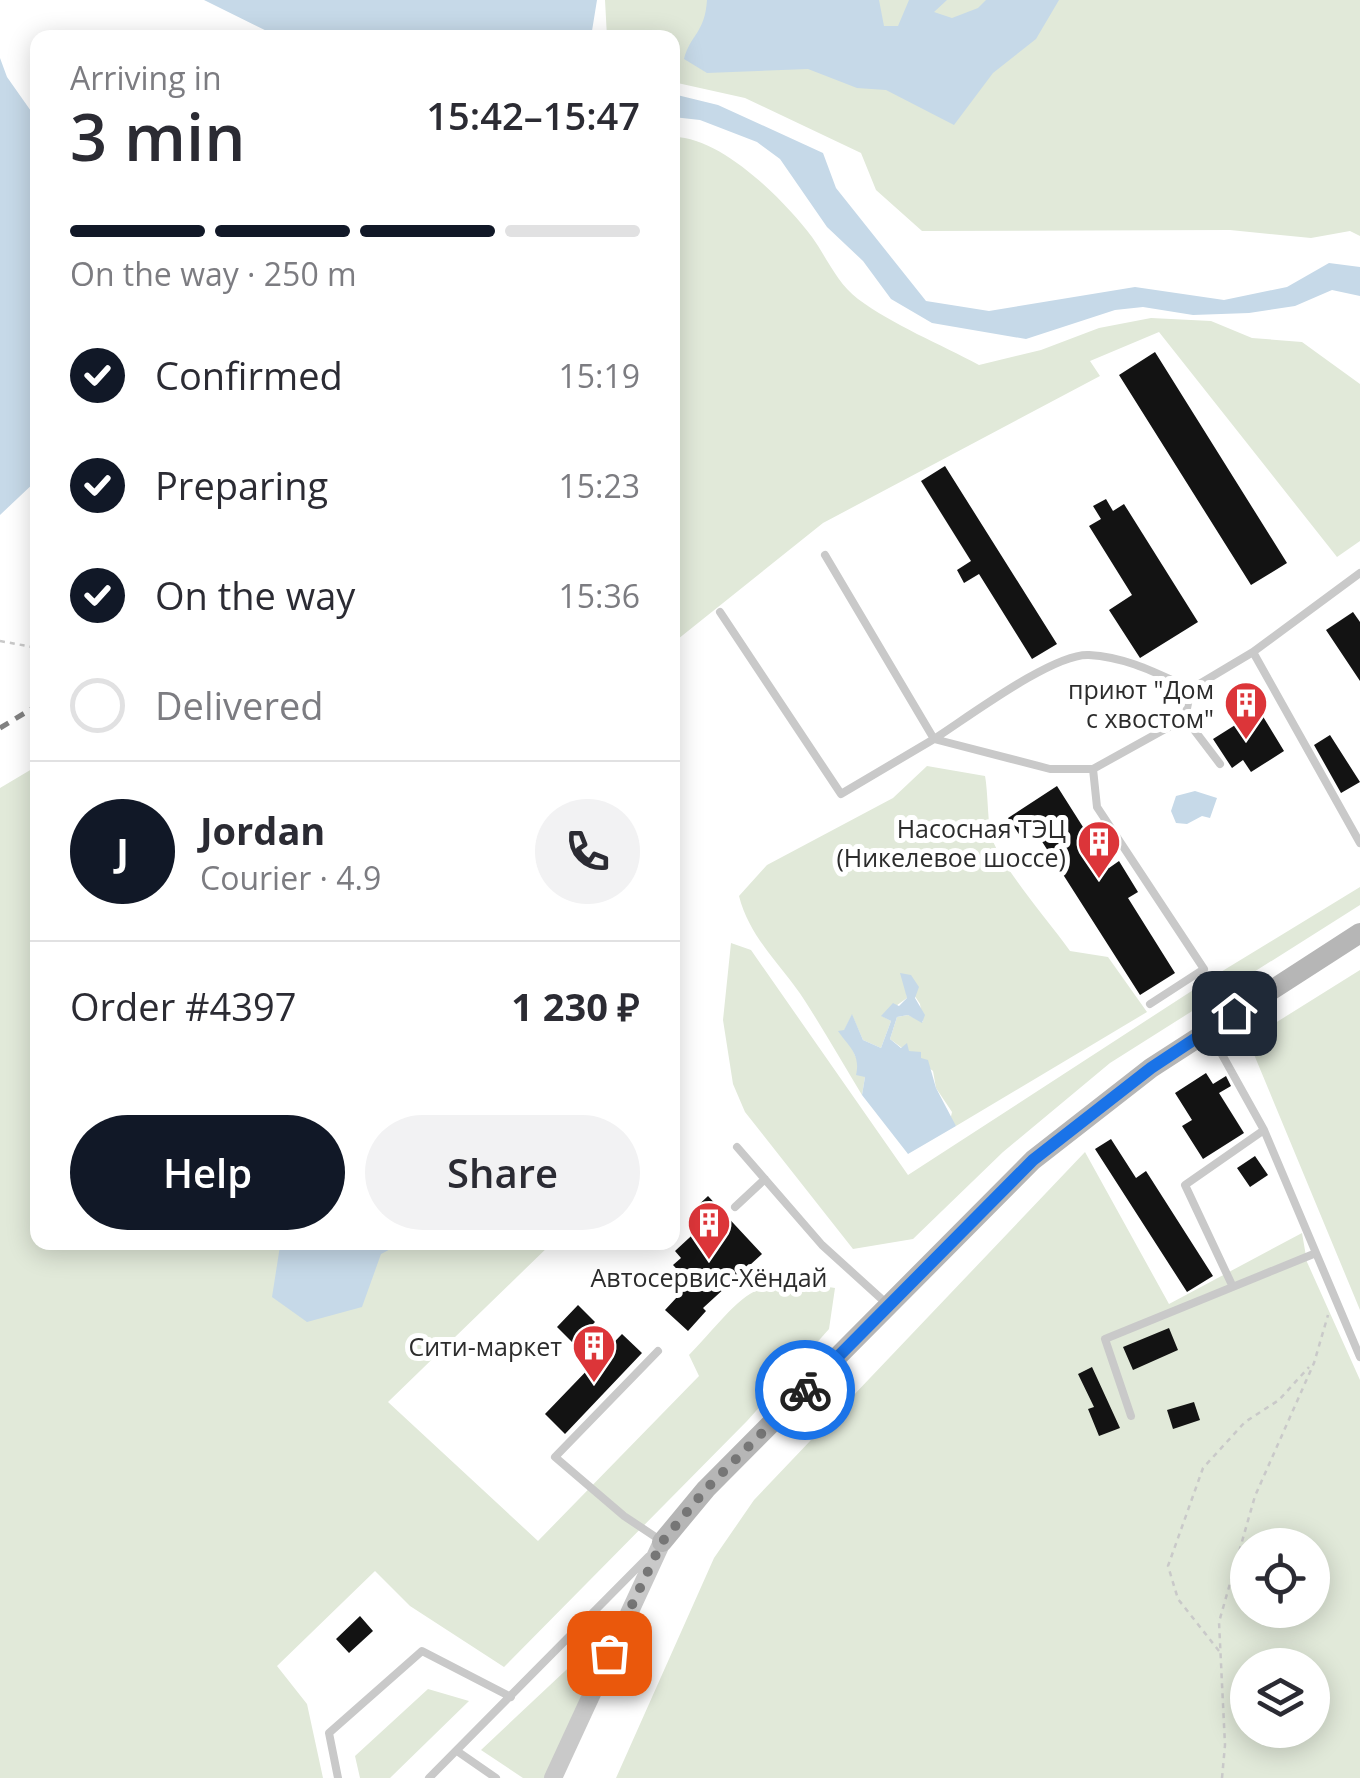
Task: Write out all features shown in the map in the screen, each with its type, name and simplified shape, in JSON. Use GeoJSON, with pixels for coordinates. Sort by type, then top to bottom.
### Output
{"type":"FeatureCollection","features":[{"type":"Feature","properties":{"kind":"main road"},"geometry":{"type":"LineString","coordinates":[[662,1542],[706,1489],[1033,1160],[1089,1114],[1208,1029],[1360,933]]}},
{"type":"Feature","properties":{"kind":"street"},"geometry":{"type":"LineString","coordinates":[[553,1778],[662,1542]]}},
{"type":"Feature","properties":{"kind":"lane"},"geometry":{"type":"LineString","coordinates":[[825,555],[934,739],[1050,769],[1093,769],[1184,718],[1191,690],[1252,652],[1360,573]]}},
{"type":"Feature","properties":{"kind":"lane"},"geometry":{"type":"LineString","coordinates":[[720,612],[841,794],[934,739],[1015,684],[1085,654],[1132,662],[1191,690]]}},
{"type":"Feature","properties":{"kind":"lane"},"geometry":{"type":"LineString","coordinates":[[1252,652],[1360,844]]}},
{"type":"Feature","properties":{"kind":"lane"},"geometry":{"type":"LineString","coordinates":[[1184,718],[1220,764]]}},
{"type":"Feature","properties":{"kind":"lane"},"geometry":{"type":"LineString","coordinates":[[1093,769],[1097,808],[1204,969],[1150,1004]]}},
{"type":"Feature","properties":{"kind":"lane"},"geometry":{"type":"LineString","coordinates":[[1208,1029],[1264,1130],[1360,1357]]}},
{"type":"Feature","properties":{"kind":"lane"},"geometry":{"type":"LineString","coordinates":[[1232,1285],[1185,1185],[1264,1130]]}},
{"type":"Feature","properties":{"kind":"lane"},"geometry":{"type":"LineString","coordinates":[[737,1147],[822,1245],[889,1306]]}},
{"type":"Feature","properties":{"kind":"lane"},"geometry":{"type":"LineString","coordinates":[[735,1207],[765,1179]]}},
{"type":"Feature","properties":{"kind":"lane"},"geometry":{"type":"LineString","coordinates":[[1130,1416],[1106,1339],[1316,1253]]}},
{"type":"Feature","properties":{"kind":"lane"},"geometry":{"type":"LineString","coordinates":[[429,1778],[662,1542],[624,1516],[556,1457],[658,1351]]}},
{"type":"Feature","properties":{"kind":"lane"},"geometry":{"type":"LineString","coordinates":[[338,1778],[329,1734],[422,1651],[511,1697]]}},
{"type":"Feature","properties":{"kind":"lane"},"geometry":{"type":"LineString","coordinates":[[457,1751],[496,1778]]}},
{"type":"Feature","properties":{"kind":"path"},"geometry":{"type":"LineString","coordinates":[[0,642],[30,647]]}},
{"type":"Feature","properties":{"kind":"path"},"geometry":{"type":"LineString","coordinates":[[1222,1778],[1225,1745],[1218,1622],[1255,1496],[1314,1362],[1334,1295]]}},
{"type":"Feature","properties":{"kind":"path"},"geometry":{"type":"LineString","coordinates":[[1220,1652],[1178,1599],[1168,1566],[1203,1468],[1244,1422],[1278,1400],[1314,1362]]}},
{"type":"Feature","properties":{"kind":"green space"},"geometry":{"type":"Polygon","coordinates":[[[605,0],[1360,0],[1360,236],[1350,231],[1311,238],[1230,230],[922,231],[876,190],[861,153],[745,98],[680,84],[680,30],[607,30],[605,0]]]}},
{"type":"Feature","properties":{"kind":"green space"},"geometry":{"type":"Polygon","coordinates":[[[680,138],[711,147],[769,189],[800,222],[838,278],[858,299],[901,326],[979,365],[1041,350],[1099,328],[1151,318],[1211,321],[1252,338],[1302,342],[1360,384],[1360,541],[1337,557],[1159,332],[1090,361],[1100,376],[823,523],[680,637],[680,138]]]}},
{"type":"Feature","properties":{"kind":"green space"},"geometry":{"type":"Polygon","coordinates":[[[927,766],[985,776],[991,835],[1017,881],[1070,951],[1108,957],[1147,1012],[956,1126],[936,1088],[933,1071],[890,1039],[897,1017],[908,1015],[923,1022],[920,1004],[905,981],[907,998],[882,1016],[891,1021],[881,1048],[863,1040],[852,1015],[844,1031],[865,1077],[862,1095],[805,1001],[759,939],[739,896],[767,865],[893,798],[927,766]]]}},
{"type":"Feature","properties":{"kind":"green space"},"geometry":{"type":"Polygon","coordinates":[[[30,770],[30,1250],[545,1250],[388,1402],[538,1541],[699,1376],[689,1355],[737,1304],[765,1287],[783,1284],[835,1288],[829,1329],[747,1421],[504,1667],[410,1606],[375,1571],[277,1666],[307,1704],[323,1778],[0,1778],[0,788],[30,770]]]}},
{"type":"Feature","properties":{"kind":"green space"},"geometry":{"type":"Polygon","coordinates":[[[1360,887],[1360,905],[1110,1063],[1003,1152],[913,1239],[853,1249],[745,1112],[733,1084],[723,1020],[731,943],[751,950],[908,1175],[1224,970],[1360,887]]]}},
{"type":"Feature","properties":{"kind":"green space"},"geometry":{"type":"Polygon","coordinates":[[[1360,970],[1360,1310],[1248,1040],[1360,970]]]}},
{"type":"Feature","properties":{"kind":"green space"},"geometry":{"type":"Polygon","coordinates":[[[1085,1152],[1169,1304],[1302,1233],[1307,1262],[1360,1380],[1360,1778],[616,1778],[714,1558],[754,1500],[1085,1152]]]}},
{"type":"Feature","properties":{"kind":"green space"},"geometry":{"type":"Polygon","coordinates":[[[581,1656],[595,1665],[546,1778],[523,1778],[481,1750],[581,1656]]]}},
{"type":"Feature","properties":{"kind":"green space"},"geometry":{"type":"Polygon","coordinates":[[[428,1689],[469,1701],[390,1778],[360,1778],[355,1756],[428,1689]]]}},
{"type":"Feature","properties":{"kind":"water"},"geometry":{"type":"Polygon","coordinates":[[[204,0],[597,0],[592,30],[265,30],[204,0]]]}},
{"type":"Feature","properties":{"kind":"water"},"geometry":{"type":"Polygon","coordinates":[[[707,0],[879,0],[884,26],[898,26],[909,0],[947,0],[934,12],[952,18],[978,8],[986,0],[1059,0],[1036,39],[993,73],[954,125],[886,90],[857,88],[808,69],[707,73],[684,59],[703,20],[707,0]]]}},
{"type":"Feature","properties":{"kind":"water"},"geometry":{"type":"Polygon","coordinates":[[[0,58],[7,77],[30,110],[30,487],[0,515],[0,58]]]}},
{"type":"Feature","properties":{"kind":"water"},"geometry":{"type":"Polygon","coordinates":[[[680,96],[718,105],[823,153],[836,188],[926,301],[989,311],[1135,287],[1224,300],[1287,287],[1329,263],[1360,267],[1360,296],[1332,290],[1295,306],[1249,313],[1193,315],[1143,307],[1115,310],[1026,339],[932,323],[891,299],[863,261],[827,227],[780,159],[757,142],[700,120],[680,118],[680,96]]]}},
{"type":"Feature","properties":{"kind":"water"},"geometry":{"type":"Polygon","coordinates":[[[1195,791],[1217,798],[1210,818],[1202,816],[1187,824],[1176,823],[1171,811],[1176,796],[1195,791]]]}},
{"type":"Feature","properties":{"kind":"water"},"geometry":{"type":"Polygon","coordinates":[[[900,973],[911,975],[919,987],[915,998],[925,1015],[922,1023],[908,1015],[897,1017],[890,1039],[901,1048],[907,1043],[909,1051],[921,1052],[921,1058],[928,1060],[936,1088],[956,1126],[908,1154],[862,1095],[865,1077],[856,1075],[855,1056],[838,1031],[844,1030],[852,1014],[863,1040],[881,1048],[891,1021],[881,1016],[893,1003],[899,1006],[907,998],[900,973]]]}},
{"type":"Feature","properties":{"kind":"water"},"geometry":{"type":"Polygon","coordinates":[[[279,1250],[389,1250],[381,1254],[362,1307],[307,1322],[272,1297],[279,1250]]]}},
{"type":"Feature","properties":{"kind":"building"},"geometry":{"type":"Polygon","coordinates":[[[1155,352],[1287,563],[1251,585],[1119,375],[1155,352]]]}},
{"type":"Feature","properties":{"kind":"building"},"geometry":{"type":"Polygon","coordinates":[[[945,466],[1057,644],[1032,659],[979,574],[964,583],[957,570],[971,561],[921,481],[945,466]]]}},
{"type":"Feature","properties":{"kind":"building"},"geometry":{"type":"Polygon","coordinates":[[[1106,499],[1113,511],[1124,504],[1198,622],[1140,658],[1109,610],[1132,595],[1089,526],[1101,519],[1093,506],[1106,499]]]}},
{"type":"Feature","properties":{"kind":"building"},"geometry":{"type":"Polygon","coordinates":[[[1353,612],[1360,622],[1360,681],[1326,630],[1353,612]]]}},
{"type":"Feature","properties":{"kind":"building","name":"приют \"Дом с хвостом\""},"geometry":{"type":"Polygon","coordinates":[[[1259,710],[1284,751],[1251,772],[1243,760],[1232,768],[1213,739],[1259,710]]]}},
{"type":"Feature","properties":{"kind":"building"},"geometry":{"type":"Polygon","coordinates":[[[1330,735],[1360,782],[1341,793],[1314,745],[1330,735]]]}},
{"type":"Feature","properties":{"kind":"building","name":"Насосная ТЭЦ (Никелевое шоссе)"},"geometry":{"type":"Polygon","coordinates":[[[1057,786],[1109,868],[1119,861],[1138,892],[1128,898],[1175,973],[1140,995],[1034,829],[1021,837],[1008,818],[1057,786]]]}},
{"type":"Feature","properties":{"kind":"building"},"geometry":{"type":"Polygon","coordinates":[[[1206,1073],[1213,1084],[1226,1076],[1231,1086],[1219,1093],[1244,1133],[1203,1159],[1182,1126],[1192,1120],[1175,1093],[1206,1073]]]}},
{"type":"Feature","properties":{"kind":"building"},"geometry":{"type":"Polygon","coordinates":[[[1111,1139],[1136,1178],[1146,1171],[1213,1276],[1187,1292],[1095,1149],[1111,1139]]]}},
{"type":"Feature","properties":{"kind":"building"},"geometry":{"type":"Polygon","coordinates":[[[1255,1156],[1268,1175],[1250,1187],[1237,1168],[1255,1156]]]}},
{"type":"Feature","properties":{"kind":"building"},"geometry":{"type":"Polygon","coordinates":[[[708,1196],[762,1254],[703,1308],[706,1311],[688,1331],[665,1310],[690,1283],[673,1265],[681,1258],[675,1251],[702,1226],[690,1213],[708,1196]]]}},
{"type":"Feature","properties":{"kind":"building"},"geometry":{"type":"Polygon","coordinates":[[[578,1305],[595,1322],[574,1344],[557,1327],[578,1305]]]}},
{"type":"Feature","properties":{"kind":"building"},"geometry":{"type":"Polygon","coordinates":[[[1169,1328],[1178,1350],[1133,1370],[1123,1347],[1169,1328]]]}},
{"type":"Feature","properties":{"kind":"building","name":"Сити-маркет"},"geometry":{"type":"Polygon","coordinates":[[[622,1334],[642,1353],[565,1434],[545,1414],[622,1334]]]}},
{"type":"Feature","properties":{"kind":"building"},"geometry":{"type":"Polygon","coordinates":[[[1092,1367],[1120,1428],[1099,1436],[1088,1409],[1094,1407],[1078,1374],[1092,1367]]]}},
{"type":"Feature","properties":{"kind":"building"},"geometry":{"type":"Polygon","coordinates":[[[1194,1402],[1200,1420],[1173,1429],[1167,1410],[1194,1402]]]}},
{"type":"Feature","properties":{"kind":"building"},"geometry":{"type":"Polygon","coordinates":[[[360,1616],[373,1631],[349,1653],[336,1639],[360,1616]]]}},
{"type":"Feature","properties":{"kind":"railway"},"geometry":{"type":"LineString","coordinates":[[0,728],[30,710]]}},
{"type":"Feature","properties":{"kind":"way so far"},"geometry":{"type":"LineString","coordinates":[[609,1653],[662,1542],[706,1489],[805,1390]]}},
{"type":"Feature","properties":{"kind":"place","name":"приют \"Дом с хвостом\""},"geometry":{"type":"Point","coordinates":[1246,741]}},
{"type":"Feature","properties":{"kind":"place","name":"Насосная ТЭЦ (Никелевое шоссе)"},"geometry":{"type":"Point","coordinates":[1099,880]}},
{"type":"Feature","properties":{"kind":"place","name":"Автосервис-Хёндай"},"geometry":{"type":"Point","coordinates":[709,1261]}},
{"type":"Feature","properties":{"kind":"place","name":"Сити-маркет"},"geometry":{"type":"Point","coordinates":[594,1384]}},
{"type":"Feature","properties":{"kind":"route"},"geometry":{"type":"LineString","coordinates":[[805,1390],[1033,1160],[1151,1068],[1234,1013]]}}]}
